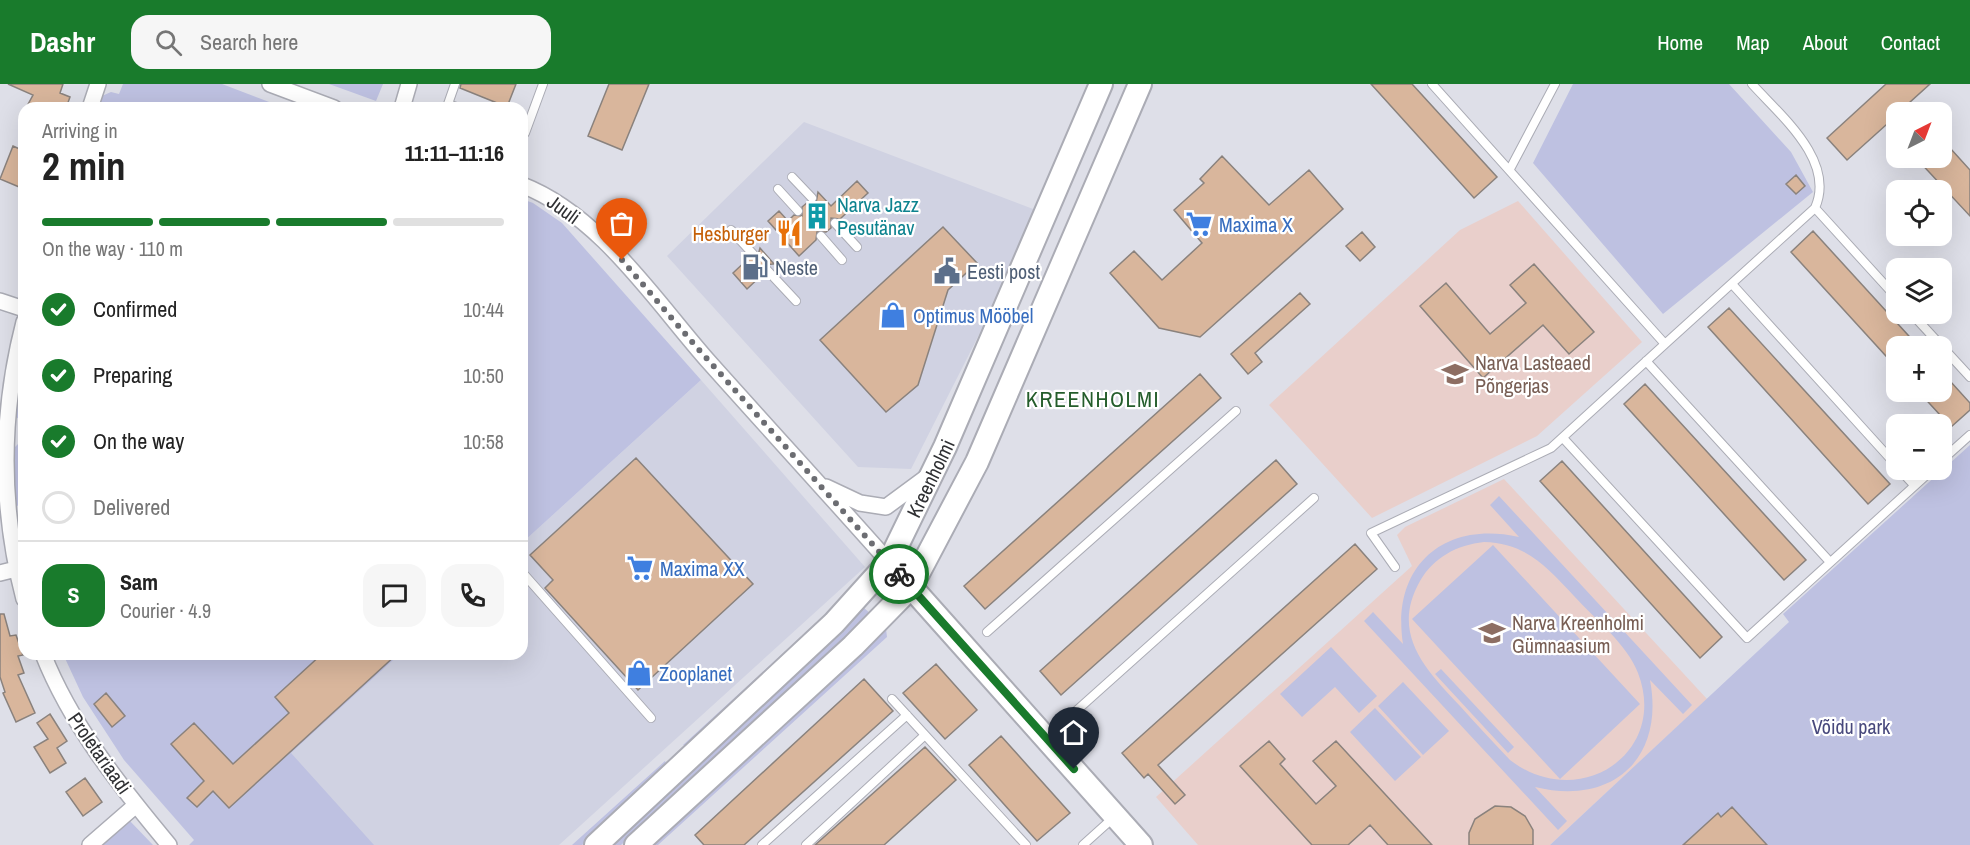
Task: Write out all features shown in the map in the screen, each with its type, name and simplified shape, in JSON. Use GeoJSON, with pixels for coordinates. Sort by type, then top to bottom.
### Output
{"type":"FeatureCollection","features":[{"type":"Feature","properties":{"kind":"main road","name":"Kreenholmi"},"geometry":{"type":"LineString","coordinates":[[596,845],[834,623],[889,562],[933,471],[1101,84]]}},
{"type":"Feature","properties":{"kind":"main road","name":"Kreenholmi"},"geometry":{"type":"LineString","coordinates":[[636,845],[853,646],[911,587],[977,462],[1140,84]]}},
{"type":"Feature","properties":{"kind":"main road"},"geometry":{"type":"LineString","coordinates":[[1042,222],[1074,236]]}},
{"type":"Feature","properties":{"kind":"main road"},"geometry":{"type":"LineString","coordinates":[[911,587],[1141,845]]}},
{"type":"Feature","properties":{"kind":"street"},"geometry":{"type":"LineString","coordinates":[[92,102],[98,84]]}},
{"type":"Feature","properties":{"kind":"street"},"geometry":{"type":"LineString","coordinates":[[270,84],[318,102]]}},
{"type":"Feature","properties":{"kind":"street"},"geometry":{"type":"LineString","coordinates":[[404,102],[409,84]]}},
{"type":"Feature","properties":{"kind":"street","name":"Juuli"},"geometry":{"type":"LineString","coordinates":[[528,187],[539,191],[573,214],[622,260],[911,587]]}},
{"type":"Feature","properties":{"kind":"street"},"geometry":{"type":"LineString","coordinates":[[0,301],[18,307]]}},
{"type":"Feature","properties":{"kind":"street"},"geometry":{"type":"LineString","coordinates":[[18,348],[4,440],[7,515],[18,576]]}},
{"type":"Feature","properties":{"kind":"street"},"geometry":{"type":"LineString","coordinates":[[818,483],[860,503],[886,507],[933,471]]}},
{"type":"Feature","properties":{"kind":"street"},"geometry":{"type":"LineString","coordinates":[[0,573],[16,569]]}},
{"type":"Feature","properties":{"kind":"street","name":"Proletariaadi"},"geometry":{"type":"LineString","coordinates":[[45,660],[55,684],[77,722],[136,805],[169,845]]}},
{"type":"Feature","properties":{"kind":"street"},"geometry":{"type":"LineString","coordinates":[[90,845],[136,805]]}},
{"type":"Feature","properties":{"kind":"lane"},"geometry":{"type":"LineString","coordinates":[[449,102],[455,84]]}},
{"type":"Feature","properties":{"kind":"lane"},"geometry":{"type":"LineString","coordinates":[[528,125],[543,84]]}},
{"type":"Feature","properties":{"kind":"lane"},"geometry":{"type":"LineString","coordinates":[[1432,84],[1665,344]]}},
{"type":"Feature","properties":{"kind":"lane"},"geometry":{"type":"LineString","coordinates":[[1510,169],[1555,84]]}},
{"type":"Feature","properties":{"kind":"lane"},"geometry":{"type":"LineString","coordinates":[[1395,567],[1371,533],[1551,448],[1815,208],[1821,194],[1811,155],[1802,140],[1752,84]]}},
{"type":"Feature","properties":{"kind":"lane"},"geometry":{"type":"LineString","coordinates":[[792,177],[812,198]]}},
{"type":"Feature","properties":{"kind":"lane"},"geometry":{"type":"LineString","coordinates":[[778,189],[798,211]]}},
{"type":"Feature","properties":{"kind":"lane"},"geometry":{"type":"LineString","coordinates":[[1815,208],[1886,286]]}},
{"type":"Feature","properties":{"kind":"lane"},"geometry":{"type":"LineString","coordinates":[[835,223],[857,247]]}},
{"type":"Feature","properties":{"kind":"lane"},"geometry":{"type":"LineString","coordinates":[[731,230],[753,254]]}},
{"type":"Feature","properties":{"kind":"lane"},"geometry":{"type":"LineString","coordinates":[[821,236],[842,260]]}},
{"type":"Feature","properties":{"kind":"lane"},"geometry":{"type":"LineString","coordinates":[[767,270],[796,301]]}},
{"type":"Feature","properties":{"kind":"lane"},"geometry":{"type":"LineString","coordinates":[[1732,284],[1886,454]]}},
{"type":"Feature","properties":{"kind":"lane"},"geometry":{"type":"LineString","coordinates":[[1921,324],[1970,377]]}},
{"type":"Feature","properties":{"kind":"lane"},"geometry":{"type":"LineString","coordinates":[[1646,361],[1830,562]]}},
{"type":"Feature","properties":{"kind":"lane"},"geometry":{"type":"LineString","coordinates":[[987,632],[1236,411]]}},
{"type":"Feature","properties":{"kind":"lane"},"geometry":{"type":"LineString","coordinates":[[1952,451],[1970,435]]}},
{"type":"Feature","properties":{"kind":"lane"},"geometry":{"type":"LineString","coordinates":[[1563,438],[1747,638],[1920,480]]}},
{"type":"Feature","properties":{"kind":"lane"},"geometry":{"type":"LineString","coordinates":[[1909,480],[1914,485]]}},
{"type":"Feature","properties":{"kind":"lane"},"geometry":{"type":"LineString","coordinates":[[1046,738],[1314,498]]}},
{"type":"Feature","properties":{"kind":"lane"},"geometry":{"type":"LineString","coordinates":[[528,579],[651,718]]}},
{"type":"Feature","properties":{"kind":"lane"},"geometry":{"type":"LineString","coordinates":[[892,699],[1026,845]]}},
{"type":"Feature","properties":{"kind":"lane"},"geometry":{"type":"LineString","coordinates":[[762,845],[907,715]]}},
{"type":"Feature","properties":{"kind":"lane"},"geometry":{"type":"LineString","coordinates":[[806,845],[925,735]]}},
{"type":"Feature","properties":{"kind":"lane"},"geometry":{"type":"LineString","coordinates":[[1083,845],[1115,816]]}},
{"type":"Feature","properties":{"kind":"shaded area"},"geometry":{"type":"Polygon","coordinates":[[[804,122],[1041,212],[911,469],[858,467],[667,256],[804,122]]]}},
{"type":"Feature","properties":{"kind":"shaded area","name":"Narva Lasteaed Põngerjas"},"geometry":{"type":"Polygon","coordinates":[[[1518,201],[1642,342],[1537,436],[1372,518],[1269,405],[1460,230],[1518,201]]]}},
{"type":"Feature","properties":{"kind":"shaded area"},"geometry":{"type":"Polygon","coordinates":[[[701,380],[865,567],[559,845],[198,845],[194,841],[393,660],[528,660],[528,538],[701,380]]]}},
{"type":"Feature","properties":{"kind":"shaded area","name":"Narva Kreenholmi Gümnaasium"},"geometry":{"type":"Polygon","coordinates":[[[1504,479],[1707,699],[1550,845],[1198,845],[1156,797],[1412,566],[1397,535],[1405,527],[1504,479]]]}},
{"type":"Feature","properties":{"kind":"green space"},"geometry":{"type":"Polygon","coordinates":[[[123,84],[222,84],[269,102],[100,102],[102,96],[111,92],[119,94],[123,84]]]}},
{"type":"Feature","properties":{"kind":"green space"},"geometry":{"type":"Polygon","coordinates":[[[329,84],[383,84],[376,101],[329,84]]]}},
{"type":"Feature","properties":{"kind":"green space"},"geometry":{"type":"Polygon","coordinates":[[[1573,84],[1729,84],[1791,152],[1813,192],[1663,314],[1533,163],[1573,84]]]}},
{"type":"Feature","properties":{"kind":"green space"},"geometry":{"type":"Polygon","coordinates":[[[528,201],[562,223],[701,380],[528,538],[528,201]]]}},
{"type":"Feature","properties":{"kind":"green space"},"geometry":{"type":"Polygon","coordinates":[[[18,395],[18,418],[14,415],[18,395]]]}},
{"type":"Feature","properties":{"kind":"green space"},"geometry":{"type":"Polygon","coordinates":[[[18,444],[18,506],[15,506],[13,449],[18,444]]]}},
{"type":"Feature","properties":{"kind":"green space","name":"Võidu park"},"geometry":{"type":"Polygon","coordinates":[[[1970,445],[1970,845],[1550,845],[1789,622],[1783,614],[1931,480],[1952,480],[1952,461],[1970,445]]]}},
{"type":"Feature","properties":{"kind":"green space"},"geometry":{"type":"Polygon","coordinates":[[[1499,496],[1692,705],[1683,714],[1650,680],[1653,708],[1649,733],[1641,754],[1627,770],[1609,782],[1588,789],[1563,791],[1535,787],[1567,821],[1558,830],[1364,621],[1373,612],[1403,644],[1401,617],[1405,592],[1414,572],[1428,555],[1446,543],[1467,536],[1492,534],[1519,537],[1490,505],[1499,496]],[[1484,542],[1465,546],[1447,554],[1432,565],[1420,581],[1412,600],[1409,618],[1416,650],[1435,679],[1510,760],[1537,775],[1563,780],[1589,777],[1612,766],[1629,750],[1641,728],[1644,702],[1638,673],[1633,662],[1610,632],[1545,566],[1524,552],[1499,543],[1484,542]]]}},
{"type":"Feature","properties":{"kind":"green space"},"geometry":{"type":"Polygon","coordinates":[[[1493,545],[1640,704],[1560,779],[1412,619],[1493,545]]]}},
{"type":"Feature","properties":{"kind":"green space"},"geometry":{"type":"Polygon","coordinates":[[[846,596],[687,747],[683,745],[839,602],[846,596]]]}},
{"type":"Feature","properties":{"kind":"green space"},"geometry":{"type":"Polygon","coordinates":[[[864,608],[871,614],[852,637],[621,845],[610,845],[844,631],[864,608]]]}},
{"type":"Feature","properties":{"kind":"green space"},"geometry":{"type":"Polygon","coordinates":[[[886,629],[887,637],[658,845],[647,845],[886,629]]]}},
{"type":"Feature","properties":{"kind":"green space"},"geometry":{"type":"Polygon","coordinates":[[[1331,647],[1377,696],[1359,713],[1335,687],[1302,717],[1280,694],[1331,647]]]}},
{"type":"Feature","properties":{"kind":"green space"},"geometry":{"type":"Polygon","coordinates":[[[66,660],[393,660],[291,753],[374,845],[189,845],[194,840],[124,760],[83,697],[66,660]]]}},
{"type":"Feature","properties":{"kind":"green space"},"geometry":{"type":"Polygon","coordinates":[[[1441,669],[1514,747],[1508,753],[1435,674],[1441,669]]]}},
{"type":"Feature","properties":{"kind":"green space"},"geometry":{"type":"Polygon","coordinates":[[[1403,682],[1449,731],[1423,755],[1378,706],[1403,682]]]}},
{"type":"Feature","properties":{"kind":"green space"},"geometry":{"type":"Polygon","coordinates":[[[1375,708],[1421,757],[1395,781],[1350,732],[1375,708]]]}},
{"type":"Feature","properties":{"kind":"green space"},"geometry":{"type":"Polygon","coordinates":[[[665,761],[668,768],[582,845],[572,845],[665,761]]]}},
{"type":"Feature","properties":{"kind":"green space"},"geometry":{"type":"Polygon","coordinates":[[[129,820],[153,845],[100,845],[129,820]]]}},
{"type":"Feature","properties":{"kind":"building"},"geometry":{"type":"Polygon","coordinates":[[[8,84],[63,84],[60,93],[70,97],[68,102],[29,102],[33,95],[8,84]]]}},
{"type":"Feature","properties":{"kind":"building"},"geometry":{"type":"Polygon","coordinates":[[[461,84],[516,84],[509,102],[495,102],[460,88],[461,84]]]}},
{"type":"Feature","properties":{"kind":"building"},"geometry":{"type":"Polygon","coordinates":[[[609,84],[649,84],[622,150],[588,136],[609,84]]]}},
{"type":"Feature","properties":{"kind":"building"},"geometry":{"type":"Polygon","coordinates":[[[1371,84],[1412,84],[1497,177],[1474,198],[1371,84]]]}},
{"type":"Feature","properties":{"kind":"building"},"geometry":{"type":"Polygon","coordinates":[[[1886,84],[1930,84],[1910,102],[1886,102],[1886,125],[1847,160],[1827,138],[1886,84]]]}},
{"type":"Feature","properties":{"kind":"building"},"geometry":{"type":"Polygon","coordinates":[[[13,146],[18,148],[18,186],[0,179],[13,146]]]}},
{"type":"Feature","properties":{"kind":"building"},"geometry":{"type":"Polygon","coordinates":[[[1952,150],[1970,170],[1970,216],[1952,197],[1952,180],[1936,180],[1925,168],[1952,168],[1952,150]]]}},
{"type":"Feature","properties":{"kind":"building"},"geometry":{"type":"Polygon","coordinates":[[[1222,156],[1269,205],[1309,170],[1343,209],[1200,337],[1159,328],[1110,273],[1134,251],[1162,280],[1202,243],[1174,210],[1204,183],[1200,179],[1222,156]]]}},
{"type":"Feature","properties":{"kind":"building"},"geometry":{"type":"Polygon","coordinates":[[[1796,175],[1805,186],[1796,194],[1786,184],[1796,175]]]}},
{"type":"Feature","properties":{"kind":"building"},"geometry":{"type":"Polygon","coordinates":[[[857,181],[868,193],[840,219],[831,218],[831,228],[826,232],[817,232],[816,240],[799,256],[768,221],[779,211],[788,221],[794,215],[802,216],[802,207],[808,202],[816,203],[818,192],[831,206],[857,181]]]}},
{"type":"Feature","properties":{"kind":"building","name":"Optimus Mööbel"},"geometry":{"type":"Polygon","coordinates":[[[943,227],[977,263],[948,290],[918,385],[886,412],[820,340],[943,227]]]}},
{"type":"Feature","properties":{"kind":"building"},"geometry":{"type":"Polygon","coordinates":[[[1813,231],[1886,311],[1886,324],[1898,324],[1909,336],[1886,336],[1886,356],[1791,252],[1813,231]]]}},
{"type":"Feature","properties":{"kind":"building"},"geometry":{"type":"Polygon","coordinates":[[[1362,232],[1375,247],[1360,261],[1346,246],[1362,232]]]}},
{"type":"Feature","properties":{"kind":"building","name":"Neste"},"geometry":{"type":"Polygon","coordinates":[[[760,248],[774,264],[763,265],[763,274],[747,289],[733,273],[749,258],[757,259],[760,248]]]}},
{"type":"Feature","properties":{"kind":"building"},"geometry":{"type":"Polygon","coordinates":[[[1534,264],[1594,332],[1569,354],[1543,325],[1483,378],[1420,306],[1446,283],[1490,334],[1526,303],[1510,285],[1534,264]]]}},
{"type":"Feature","properties":{"kind":"building"},"geometry":{"type":"Polygon","coordinates":[[[1300,293],[1310,304],[1255,353],[1262,362],[1248,374],[1231,354],[1300,293]]]}},
{"type":"Feature","properties":{"kind":"building"},"geometry":{"type":"Polygon","coordinates":[[[1729,308],[1890,484],[1868,504],[1708,327],[1729,308]]]}},
{"type":"Feature","properties":{"kind":"building"},"geometry":{"type":"Polygon","coordinates":[[[1200,374],[1221,398],[985,609],[964,586],[1200,374]]]}},
{"type":"Feature","properties":{"kind":"building"},"geometry":{"type":"Polygon","coordinates":[[[1952,383],[1970,403],[1970,410],[1952,426],[1952,414],[1939,414],[1928,402],[1952,402],[1952,383]]]}},
{"type":"Feature","properties":{"kind":"building"},"geometry":{"type":"Polygon","coordinates":[[[1645,384],[1806,560],[1784,580],[1624,404],[1645,384]]]}},
{"type":"Feature","properties":{"kind":"building","name":"Maxima XX"},"geometry":{"type":"Polygon","coordinates":[[[636,458],[753,584],[638,690],[545,588],[553,580],[530,555],[636,458]]]}},
{"type":"Feature","properties":{"kind":"building"},"geometry":{"type":"Polygon","coordinates":[[[1276,460],[1297,484],[1061,695],[1040,671],[1276,460]]]}},
{"type":"Feature","properties":{"kind":"building"},"geometry":{"type":"Polygon","coordinates":[[[1562,461],[1722,637],[1700,658],[1540,481],[1562,461]]]}},
{"type":"Feature","properties":{"kind":"building"},"geometry":{"type":"Polygon","coordinates":[[[1355,544],[1377,569],[1158,765],[1185,795],[1175,804],[1148,774],[1144,778],[1122,753],[1355,544]]]}},
{"type":"Feature","properties":{"kind":"building"},"geometry":{"type":"Polygon","coordinates":[[[0,614],[4,614],[10,636],[16,635],[18,641],[18,660],[24,673],[18,675],[35,713],[16,722],[3,693],[5,692],[0,677],[0,614]]]}},
{"type":"Feature","properties":{"kind":"building"},"geometry":{"type":"Polygon","coordinates":[[[315,660],[390,660],[229,808],[213,791],[197,807],[187,798],[204,781],[171,744],[194,723],[233,764],[289,713],[275,697],[315,660]]]}},
{"type":"Feature","properties":{"kind":"building"},"geometry":{"type":"Polygon","coordinates":[[[936,664],[977,710],[945,739],[903,693],[936,664]]]}},
{"type":"Feature","properties":{"kind":"building"},"geometry":{"type":"Polygon","coordinates":[[[864,679],[893,711],[744,845],[704,845],[695,835],[864,679]]]}},
{"type":"Feature","properties":{"kind":"building"},"geometry":{"type":"Polygon","coordinates":[[[106,693],[125,716],[112,727],[94,704],[106,693]]]}},
{"type":"Feature","properties":{"kind":"building"},"geometry":{"type":"Polygon","coordinates":[[[50,714],[67,741],[57,748],[66,763],[50,773],[34,747],[48,739],[37,723],[50,714]]]}},
{"type":"Feature","properties":{"kind":"building"},"geometry":{"type":"Polygon","coordinates":[[[1001,736],[1070,813],[1037,841],[969,765],[1001,736]]]}},
{"type":"Feature","properties":{"kind":"building"},"geometry":{"type":"Polygon","coordinates":[[[1269,741],[1285,759],[1280,764],[1316,804],[1336,786],[1313,761],[1336,741],[1432,845],[1388,845],[1370,825],[1348,845],[1312,845],[1240,766],[1269,741]]]}},
{"type":"Feature","properties":{"kind":"building"},"geometry":{"type":"Polygon","coordinates":[[[925,747],[956,780],[884,845],[815,845],[925,747]]]}},
{"type":"Feature","properties":{"kind":"building"},"geometry":{"type":"Polygon","coordinates":[[[85,778],[102,802],[83,816],[66,792],[85,778]]]}},
{"type":"Feature","properties":{"kind":"building"},"geometry":{"type":"Polygon","coordinates":[[[1495,806],[1511,807],[1525,816],[1533,830],[1533,845],[1469,845],[1469,833],[1475,819],[1495,806]]]}},
{"type":"Feature","properties":{"kind":"building"},"geometry":{"type":"Polygon","coordinates":[[[1732,807],[1767,845],[1683,845],[1718,813],[1721,817],[1732,807]]]}},
{"type":"Feature","properties":{"kind":"way so far"},"geometry":{"type":"LineString","coordinates":[[622,260],[899,574]]}},
{"type":"Feature","properties":{"kind":"place","name":"Narva Jazz Pesutänav"},"geometry":{"type":"Point","coordinates":[817,216]}},
{"type":"Feature","properties":{"kind":"place","name":"Maxima X"},"geometry":{"type":"Point","coordinates":[1199,224]}},
{"type":"Feature","properties":{"kind":"place","name":"Hesburger"},"geometry":{"type":"Point","coordinates":[789,233]}},
{"type":"Feature","properties":{"kind":"place","name":"Neste"},"geometry":{"type":"Point","coordinates":[755,267]}},
{"type":"Feature","properties":{"kind":"place","name":"Eesti post"},"geometry":{"type":"Point","coordinates":[947,271]}},
{"type":"Feature","properties":{"kind":"place","name":"Optimus Mööbel"},"geometry":{"type":"Point","coordinates":[893,315]}},
{"type":"Feature","properties":{"kind":"place","name":"Narva Lasteaed Põngerjas"},"geometry":{"type":"Point","coordinates":[1455,374]}},
{"type":"Feature","properties":{"kind":"place","name":"Maxima XX"},"geometry":{"type":"Point","coordinates":[640,568]}},
{"type":"Feature","properties":{"kind":"place","name":"Narva Kreenholmi Gümnaasium"},"geometry":{"type":"Point","coordinates":[1492,633]}},
{"type":"Feature","properties":{"kind":"place","name":"Zooplanet"},"geometry":{"type":"Point","coordinates":[639,673]}},
{"type":"Feature","properties":{"kind":"district","name":"KREENHOLMI"},"geometry":{"type":"Point","coordinates":[1093,399]}},
{"type":"Feature","properties":{"kind":"route"},"geometry":{"type":"LineString","coordinates":[[899,574],[1074,769]]}}]}
